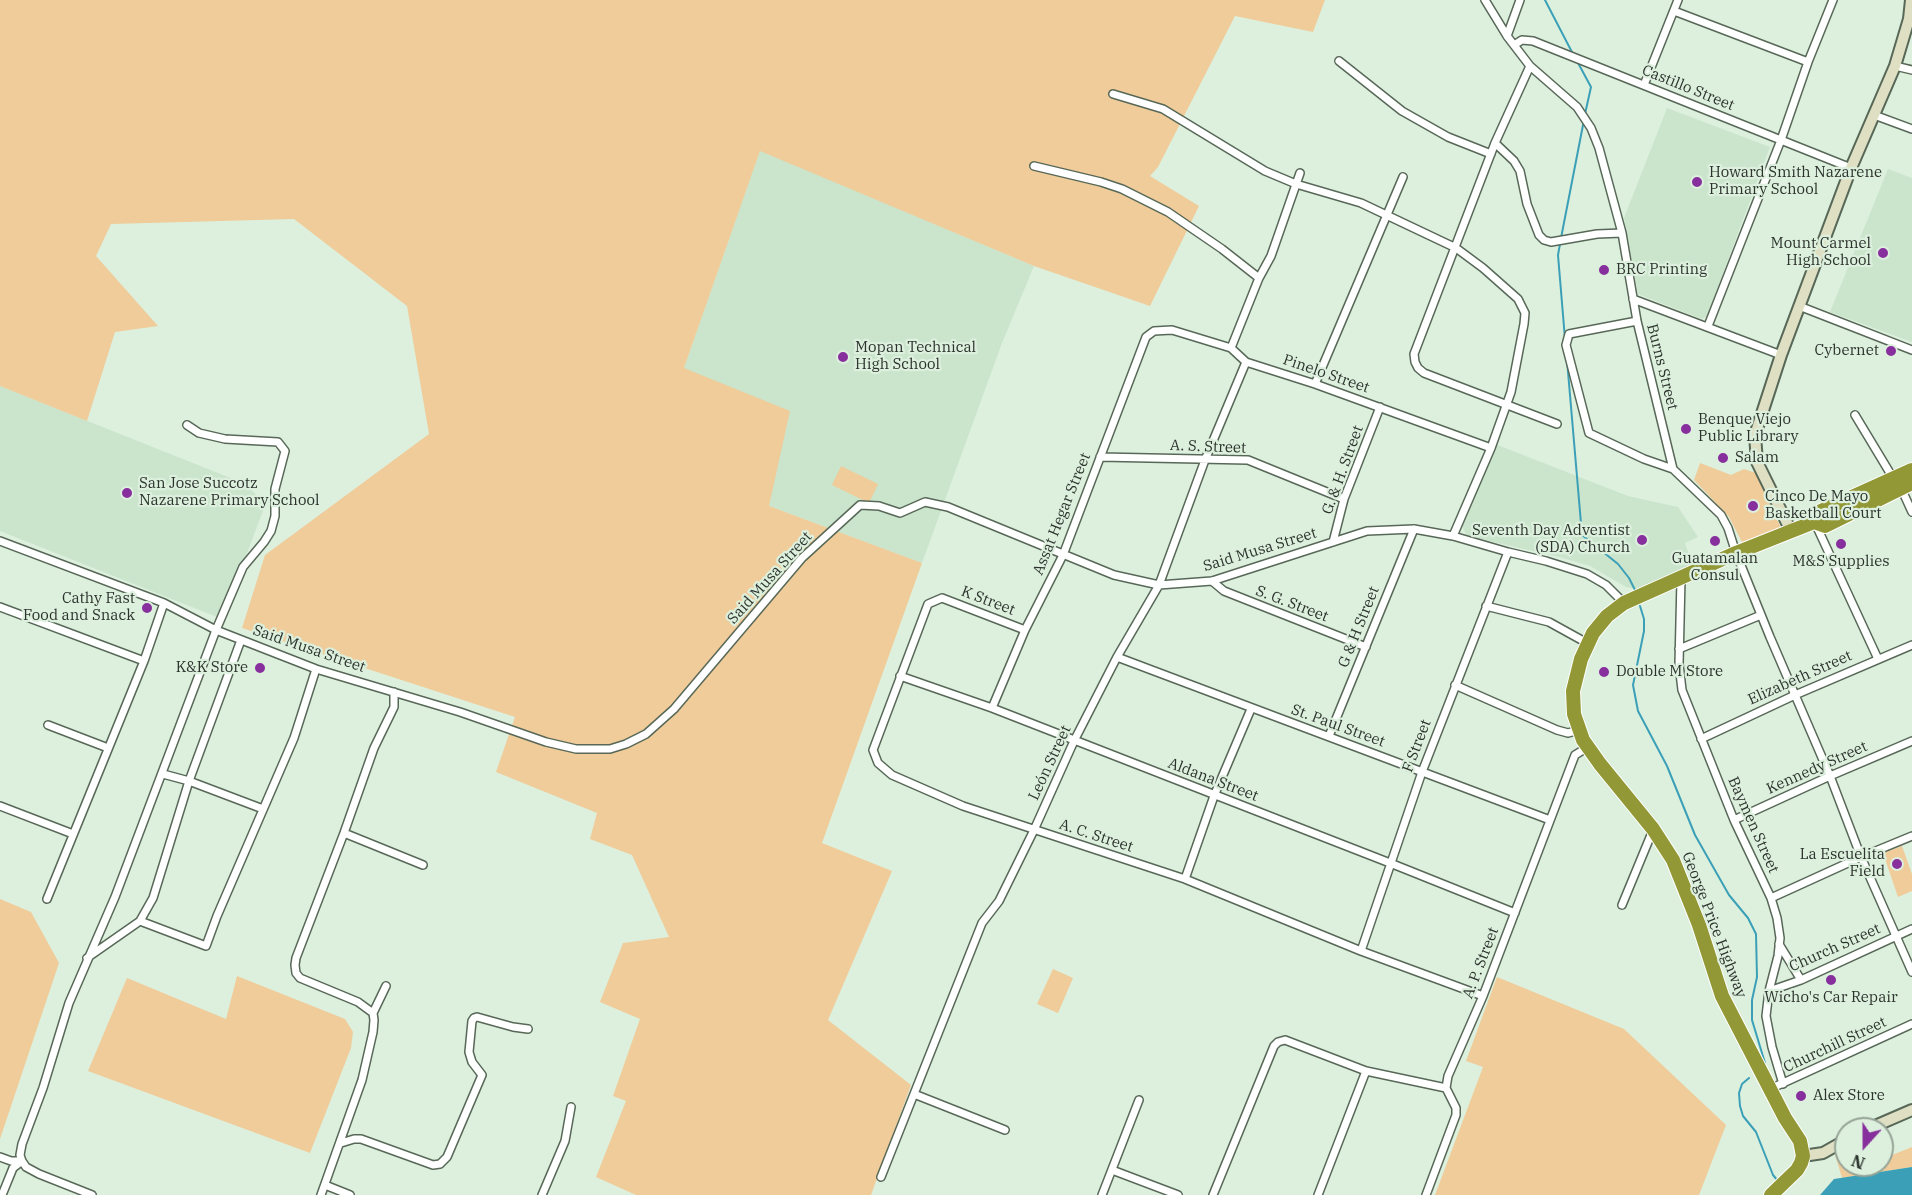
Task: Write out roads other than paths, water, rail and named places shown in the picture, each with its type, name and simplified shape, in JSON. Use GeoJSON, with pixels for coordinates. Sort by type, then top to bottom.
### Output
{"type":"FeatureCollection","features":[{"type":"Feature","properties":{"kind":"highway","name":"George Price Highway"},"geometry":{"type":"LineString","coordinates":[[1803,1156],[1800,1141],[1785,1118],[1722,996],[1700,925],[1673,860],[1653,829],[1588,747],[1574,714],[1573,691],[1587,643],[1607,616],[1624,603],[1736,553],[1814,522],[1825,525],[1902,483],[1912,470]]}},
{"type":"Feature","properties":{"kind":"highway"},"geometry":{"type":"LineString","coordinates":[[1777,1188],[1797,1170],[1803,1156]]}},
{"type":"Feature","properties":{"kind":"street","name":"Burns Street"},"geometry":{"type":"LineString","coordinates":[[1485,0],[1507,36],[1530,66],[1577,107],[1588,122],[1599,148],[1622,232],[1636,321],[1673,469]]}},
{"type":"Feature","properties":{"kind":"street"},"geometry":{"type":"LineString","coordinates":[[1507,36],[1520,0]]}},
{"type":"Feature","properties":{"kind":"street"},"geometry":{"type":"LineString","coordinates":[[1644,85],[1678,0]]}},
{"type":"Feature","properties":{"kind":"street"},"geometry":{"type":"LineString","coordinates":[[1708,326],[1833,0]]}},
{"type":"Feature","properties":{"kind":"street"},"geometry":{"type":"LineString","coordinates":[[1791,531],[1757,462],[1755,435],[1781,355],[1851,168],[1895,66],[1909,19],[1911,0]]}},
{"type":"Feature","properties":{"kind":"street"},"geometry":{"type":"LineString","coordinates":[[1674,11],[1808,62]]}},
{"type":"Feature","properties":{"kind":"street","name":"Castillo Street"},"geometry":{"type":"LineString","coordinates":[[1514,45],[1522,40],[1533,41],[1851,168]]}},
{"type":"Feature","properties":{"kind":"street"},"geometry":{"type":"LineString","coordinates":[[1339,60],[1402,111],[1448,137],[1491,154]]}},
{"type":"Feature","properties":{"kind":"street"},"geometry":{"type":"LineString","coordinates":[[1530,66],[1495,143],[1414,354],[1414,362],[1424,373],[1557,424]]}},
{"type":"Feature","properties":{"kind":"street"},"geometry":{"type":"LineString","coordinates":[[1895,66],[1912,70]]}},
{"type":"Feature","properties":{"kind":"street"},"geometry":{"type":"LineString","coordinates":[[1113,94],[1163,109],[1265,171],[1296,184],[1361,203],[1386,217],[1456,248],[1518,299],[1525,313],[1524,324],[1507,404],[1491,448],[1453,536]]}},
{"type":"Feature","properties":{"kind":"street"},"geometry":{"type":"LineString","coordinates":[[1874,115],[1912,129]]}},
{"type":"Feature","properties":{"kind":"street"},"geometry":{"type":"LineString","coordinates":[[1495,143],[1508,154],[1520,171],[1527,204],[1539,235],[1544,240],[1551,242],[1622,232]]}},
{"type":"Feature","properties":{"kind":"street"},"geometry":{"type":"LineString","coordinates":[[1034,166],[1122,189],[1168,212],[1259,278]]}},
{"type":"Feature","properties":{"kind":"street"},"geometry":{"type":"LineString","coordinates":[[1231,348],[1259,278],[1271,256],[1300,173]]}},
{"type":"Feature","properties":{"kind":"street"},"geometry":{"type":"LineString","coordinates":[[1316,384],[1403,177]]}},
{"type":"Feature","properties":{"kind":"street"},"geometry":{"type":"LineString","coordinates":[[1633,298],[1781,355]]}},
{"type":"Feature","properties":{"kind":"street"},"geometry":{"type":"LineString","coordinates":[[1799,306],[1912,350]]}},
{"type":"Feature","properties":{"kind":"street"},"geometry":{"type":"LineString","coordinates":[[1636,321],[1569,333],[1566,345],[1589,433],[1644,459],[1673,469],[1721,515],[1830,776],[1861,857],[1912,972]]}},
{"type":"Feature","properties":{"kind":"street","name":"Pinelo Street"},"geometry":{"type":"LineString","coordinates":[[1154,331],[1172,330],[1231,348],[1246,362],[1316,384],[1491,448]]}},
{"type":"Feature","properties":{"kind":"street","name":"Assat Hegar Street"},"geometry":{"type":"LineString","coordinates":[[992,708],[1025,630],[1063,555],[1146,337],[1154,331]]}},
{"type":"Feature","properties":{"kind":"street","name":"León Street"},"geometry":{"type":"LineString","coordinates":[[881,1177],[982,923],[999,901],[1074,741],[1117,657],[1160,585],[1204,460],[1246,362]]}},
{"type":"Feature","properties":{"kind":"street","name":"G. & H. Street"},"geometry":{"type":"LineString","coordinates":[[1333,542],[1344,499],[1380,407]]}},
{"type":"Feature","properties":{"kind":"street"},"geometry":{"type":"LineString","coordinates":[[1855,415],[1902,483],[1912,512]]}},
{"type":"Feature","properties":{"kind":"street"},"geometry":{"type":"LineString","coordinates":[[92,1195],[26,1167],[20,1155],[22,1144],[44,1088],[69,1003],[115,897],[216,630],[243,567],[271,531],[275,516],[275,489],[285,451],[278,442],[225,439],[199,433],[186,425]]}},
{"type":"Feature","properties":{"kind":"street","name":"A. S. Street"},"geometry":{"type":"LineString","coordinates":[[1100,457],[1248,460],[1344,499]]}},
{"type":"Feature","properties":{"kind":"street","name":"Said Musa Street"},"geometry":{"type":"LineString","coordinates":[[0,541],[164,603],[216,630],[316,669],[460,712],[546,742],[576,749],[610,749],[646,734],[674,709],[802,558],[860,505],[879,506],[900,513],[925,502],[948,507],[1114,575],[1160,585],[1212,581],[1367,531],[1414,529],[1453,536],[1587,574],[1606,585],[1624,603]]}},
{"type":"Feature","properties":{"kind":"street"},"geometry":{"type":"LineString","coordinates":[[1814,522],[1878,659]]}},
{"type":"Feature","properties":{"kind":"street","name":"G & H Street"},"geometry":{"type":"LineString","coordinates":[[1329,736],[1414,529]]}},
{"type":"Feature","properties":{"kind":"street","name":"F Street"},"geometry":{"type":"LineString","coordinates":[[1361,951],[1422,772],[1508,552]]}},
{"type":"Feature","properties":{"kind":"street","name":"Baymen Street"},"geometry":{"type":"LineString","coordinates":[[1681,579],[1678,649],[1682,690],[1734,820],[1771,898],[1779,928],[1777,968],[1766,1007],[1767,1028],[1783,1084]]}},
{"type":"Feature","properties":{"kind":"street","name":"S. G. Street"},"geometry":{"type":"LineString","coordinates":[[1212,581],[1224,591],[1366,647]]}},
{"type":"Feature","properties":{"kind":"street","name":"K Street"},"geometry":{"type":"LineString","coordinates":[[942,598],[1025,630]]}},
{"type":"Feature","properties":{"kind":"street","name":"A. C. Street"},"geometry":{"type":"LineString","coordinates":[[942,598],[928,604],[873,750],[878,763],[892,775],[963,806],[1185,879],[1361,951],[1483,996]]}},
{"type":"Feature","properties":{"kind":"street"},"geometry":{"type":"LineString","coordinates":[[48,899],[144,661],[164,603]]}},
{"type":"Feature","properties":{"kind":"street"},"geometry":{"type":"LineString","coordinates":[[1486,606],[1549,622],[1587,643]]}},
{"type":"Feature","properties":{"kind":"street"},"geometry":{"type":"LineString","coordinates":[[0,607],[144,661]]}},
{"type":"Feature","properties":{"kind":"street"},"geometry":{"type":"LineString","coordinates":[[1678,649],[1761,615]]}},
{"type":"Feature","properties":{"kind":"street"},"geometry":{"type":"LineString","coordinates":[[87,958],[140,921],[153,898],[189,781],[241,640]]}},
{"type":"Feature","properties":{"kind":"street","name":"Elizabeth Street"},"geometry":{"type":"LineString","coordinates":[[1701,739],[1795,695],[1912,645]]}},
{"type":"Feature","properties":{"kind":"street","name":"St. Paul Street"},"geometry":{"type":"LineString","coordinates":[[1117,657],[1550,820]]}},
{"type":"Feature","properties":{"kind":"street"},"geometry":{"type":"LineString","coordinates":[[140,921],[206,946],[294,738],[316,669]]}},
{"type":"Feature","properties":{"kind":"street","name":"Aldana Street"},"geometry":{"type":"LineString","coordinates":[[900,676],[992,708],[1515,913]]}},
{"type":"Feature","properties":{"kind":"street"},"geometry":{"type":"LineString","coordinates":[[1455,685],[1557,730],[1568,733],[1579,730]]}},
{"type":"Feature","properties":{"kind":"street"},"geometry":{"type":"LineString","coordinates":[[373,1013],[358,1002],[300,978],[296,973],[296,958],[374,748],[394,707],[394,692]]}},
{"type":"Feature","properties":{"kind":"street"},"geometry":{"type":"LineString","coordinates":[[1185,879],[1214,796],[1251,709]]}},
{"type":"Feature","properties":{"kind":"street"},"geometry":{"type":"LineString","coordinates":[[48,725],[108,748]]}},
{"type":"Feature","properties":{"kind":"street","name":"Kennedy Street"},"geometry":{"type":"LineString","coordinates":[[1734,820],[1912,741]]}},
{"type":"Feature","properties":{"kind":"street","name":"A. P. Street"},"geometry":{"type":"LineString","coordinates":[[1446,1088],[1448,1076],[1483,996],[1575,755],[1588,747]]}},
{"type":"Feature","properties":{"kind":"street"},"geometry":{"type":"LineString","coordinates":[[163,774],[189,781],[263,809]]}},
{"type":"Feature","properties":{"kind":"street"},"geometry":{"type":"LineString","coordinates":[[0,806],[73,834]]}},
{"type":"Feature","properties":{"kind":"street"},"geometry":{"type":"LineString","coordinates":[[1622,905],[1653,829]]}},
{"type":"Feature","properties":{"kind":"street"},"geometry":{"type":"LineString","coordinates":[[344,833],[423,865]]}},
{"type":"Feature","properties":{"kind":"street"},"geometry":{"type":"LineString","coordinates":[[1771,898],[1912,836]]}},
{"type":"Feature","properties":{"kind":"street","name":"Church Street"},"geometry":{"type":"LineString","coordinates":[[1769,991],[1802,980],[1912,929]]}},
{"type":"Feature","properties":{"kind":"street"},"geometry":{"type":"LineString","coordinates":[[1779,944],[1802,980]]}},
{"type":"Feature","properties":{"kind":"street"},"geometry":{"type":"LineString","coordinates":[[321,1195],[362,1080],[373,1032],[373,1013],[387,986]]}},
{"type":"Feature","properties":{"kind":"street"},"geometry":{"type":"LineString","coordinates":[[340,1143],[361,1139],[433,1165],[440,1164],[447,1157],[482,1075],[472,1062],[469,1052],[472,1021],[477,1017],[528,1029]]}},
{"type":"Feature","properties":{"kind":"street","name":"Churchill Street"},"geometry":{"type":"LineString","coordinates":[[1770,1089],[1912,1024]]}},
{"type":"Feature","properties":{"kind":"street"},"geometry":{"type":"LineString","coordinates":[[1213,1195],[1274,1046],[1285,1040],[1366,1071],[1446,1088],[1456,1108],[1456,1115],[1426,1195]]}},
{"type":"Feature","properties":{"kind":"street"},"geometry":{"type":"LineString","coordinates":[[1318,1195],[1366,1071]]}},
{"type":"Feature","properties":{"kind":"street"},"geometry":{"type":"LineString","coordinates":[[914,1094],[1005,1130]]}},
{"type":"Feature","properties":{"kind":"street"},"geometry":{"type":"LineString","coordinates":[[1102,1195],[1139,1100]]}},
{"type":"Feature","properties":{"kind":"street"},"geometry":{"type":"LineString","coordinates":[[542,1195],[565,1141],[571,1107]]}},
{"type":"Feature","properties":{"kind":"street"},"geometry":{"type":"LineString","coordinates":[[1894,1118],[1912,1110]]}},
{"type":"Feature","properties":{"kind":"street"},"geometry":{"type":"LineString","coordinates":[[1803,1156],[1823,1153],[1834,1147]]}},
{"type":"Feature","properties":{"kind":"street"},"geometry":{"type":"LineString","coordinates":[[0,1157],[11,1161],[22,1161]]}},
{"type":"Feature","properties":{"kind":"street"},"geometry":{"type":"LineString","coordinates":[[2,1195],[13,1168],[22,1161]]}},
{"type":"Feature","properties":{"kind":"street"},"geometry":{"type":"LineString","coordinates":[[1112,1170],[1178,1195]]}},
{"type":"Feature","properties":{"kind":"street"},"geometry":{"type":"LineString","coordinates":[[325,1185],[350,1195]]}},
{"type":"Feature","properties":{"kind":"water"},"geometry":{"type":"Polygon","coordinates":[[[1912,1167],[1912,1195],[1820,1195],[1834,1179],[1894,1177],[1894,1170],[1912,1167]]]}},
{"type":"Feature","properties":{"kind":"waterway"},"geometry":{"type":"LineString","coordinates":[[1545,0],[1574,56]]}},
{"type":"Feature","properties":{"kind":"waterway"},"geometry":{"type":"LineString","coordinates":[[1577,61],[1591,87],[1585,114]]}},
{"type":"Feature","properties":{"kind":"waterway"},"geometry":{"type":"LineString","coordinates":[[1561,238],[1584,120]]}},
{"type":"Feature","properties":{"kind":"waterway"},"geometry":{"type":"LineString","coordinates":[[1560,244],[1558,255],[1565,339]]}},
{"type":"Feature","properties":{"kind":"waterway"},"geometry":{"type":"LineString","coordinates":[[1567,360],[1582,535],[1618,564],[1635,590]]}},
{"type":"Feature","properties":{"kind":"waterway"},"geometry":{"type":"LineString","coordinates":[[1640,606],[1644,619],[1644,631],[1633,685],[1638,711],[1667,766],[1695,835],[1729,895],[1748,918],[1756,934],[1757,977],[1752,1000],[1752,1020],[1765,1063]]}},
{"type":"Feature","properties":{"kind":"waterway"},"geometry":{"type":"LineString","coordinates":[[1749,1078],[1742,1084],[1739,1093],[1740,1106],[1743,1116],[1756,1132],[1773,1175],[1778,1181]]}},
{"type":"Feature","properties":{"kind":"place","name":"Howard Smith Nazarene Primary School"},"geometry":{"type":"Point","coordinates":[1697,182]}},
{"type":"Feature","properties":{"kind":"place","name":"Mount Carmel High School"},"geometry":{"type":"Point","coordinates":[1883,253]}},
{"type":"Feature","properties":{"kind":"place","name":"BRC Printing"},"geometry":{"type":"Point","coordinates":[1604,270]}},
{"type":"Feature","properties":{"kind":"place","name":"Cybernet"},"geometry":{"type":"Point","coordinates":[1891,351]}},
{"type":"Feature","properties":{"kind":"place","name":"Mopan Technical High School"},"geometry":{"type":"Point","coordinates":[843,357]}},
{"type":"Feature","properties":{"kind":"place","name":"Benque Viejo Public Library"},"geometry":{"type":"Point","coordinates":[1686,429]}},
{"type":"Feature","properties":{"kind":"place","name":"Salam"},"geometry":{"type":"Point","coordinates":[1723,458]}},
{"type":"Feature","properties":{"kind":"place","name":"San Jose Succotz Nazarene Primary School"},"geometry":{"type":"Point","coordinates":[127,493]}},
{"type":"Feature","properties":{"kind":"place","name":"Cinco De Mayo Basketball Court"},"geometry":{"type":"Point","coordinates":[1753,506]}},
{"type":"Feature","properties":{"kind":"place","name":"Seventh Day Adventist (SDA) Church"},"geometry":{"type":"Point","coordinates":[1642,540]}},
{"type":"Feature","properties":{"kind":"place","name":"Guatamalan Consul"},"geometry":{"type":"Point","coordinates":[1715,541]}},
{"type":"Feature","properties":{"kind":"place","name":"M&S Supplies"},"geometry":{"type":"Point","coordinates":[1841,544]}},
{"type":"Feature","properties":{"kind":"place","name":"Cathy Fast Food and Snack"},"geometry":{"type":"Point","coordinates":[147,608]}},
{"type":"Feature","properties":{"kind":"place","name":"K&K Store"},"geometry":{"type":"Point","coordinates":[260,668]}},
{"type":"Feature","properties":{"kind":"place","name":"Double M Store"},"geometry":{"type":"Point","coordinates":[1604,672]}},
{"type":"Feature","properties":{"kind":"place","name":"La Escuelita Field"},"geometry":{"type":"Point","coordinates":[1897,864]}},
{"type":"Feature","properties":{"kind":"place","name":"Wicho's Car Repair"},"geometry":{"type":"Point","coordinates":[1831,980]}},
{"type":"Feature","properties":{"kind":"place","name":"Alex Store"},"geometry":{"type":"Point","coordinates":[1801,1096]}}]}
